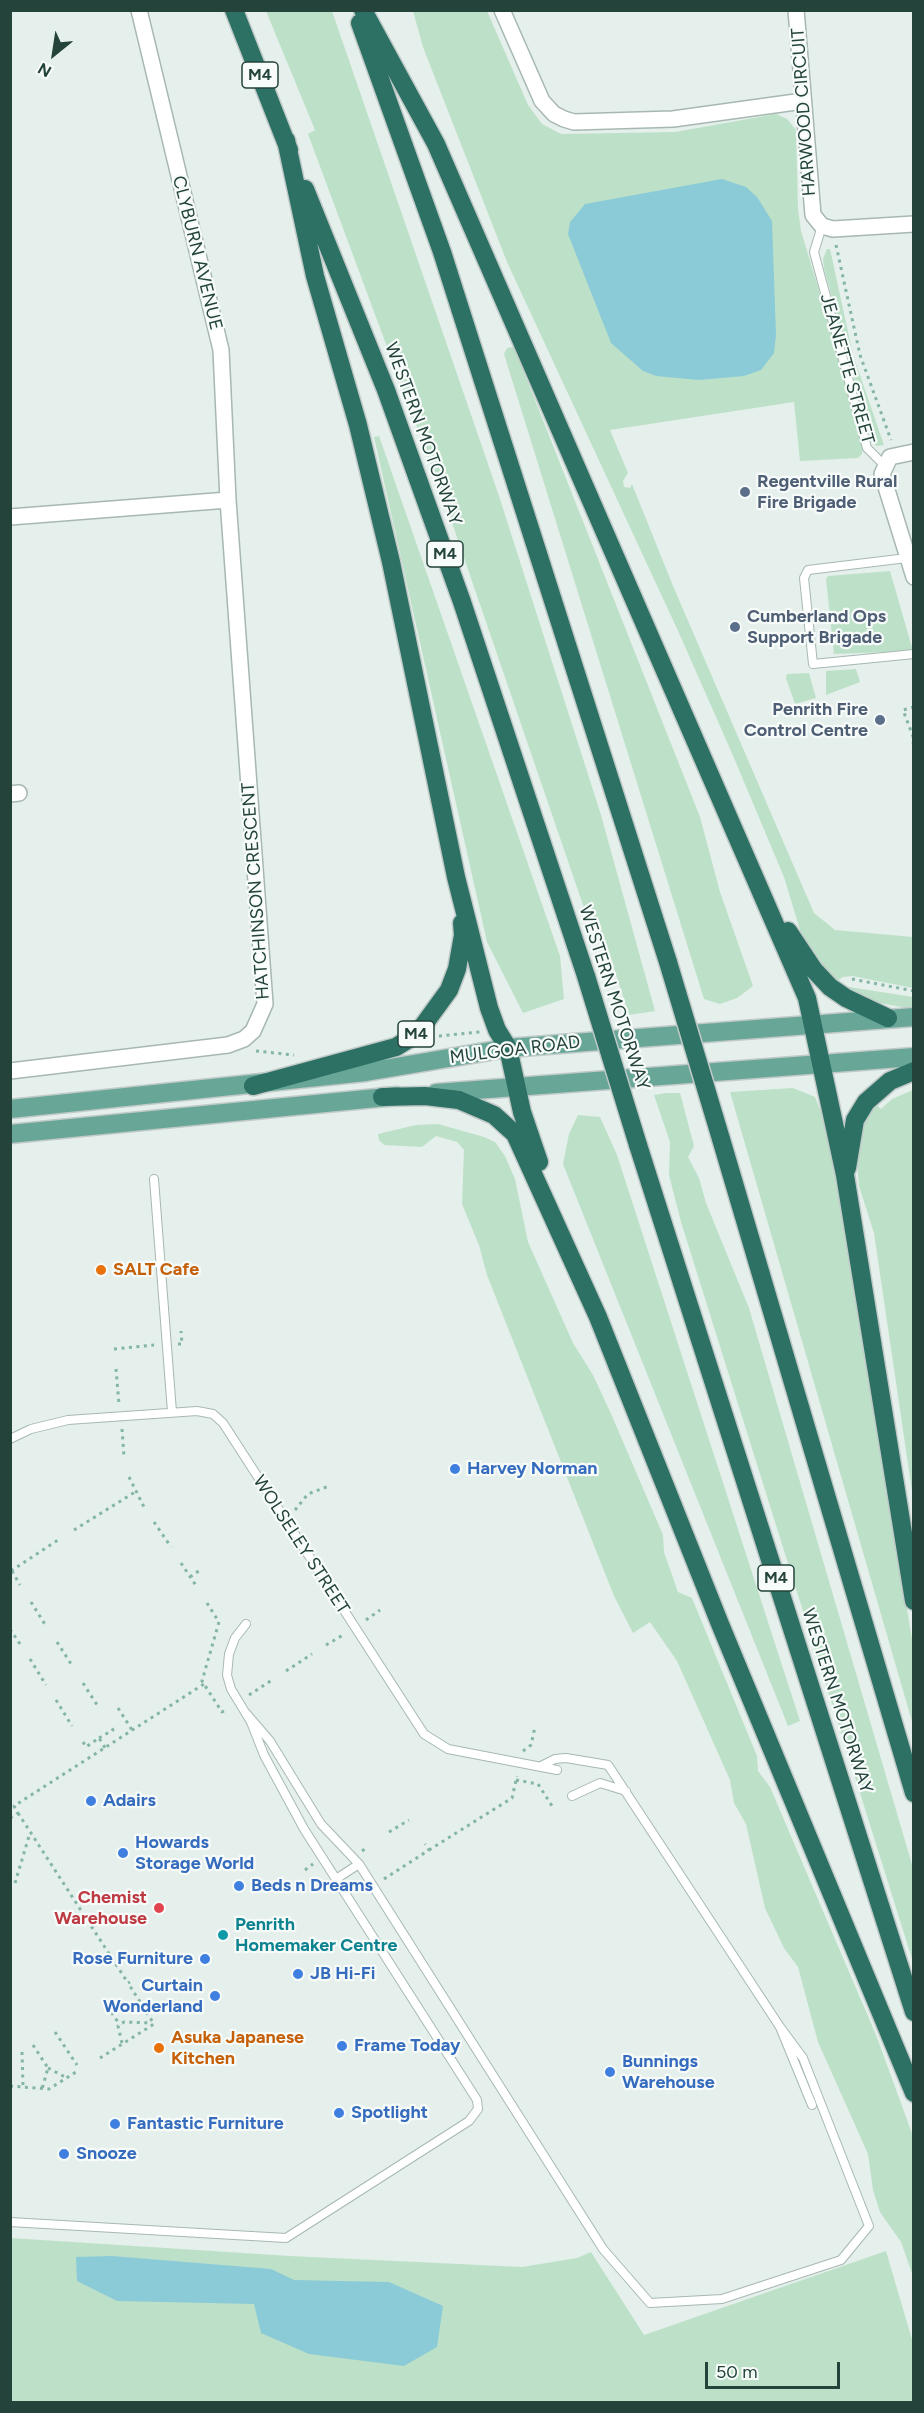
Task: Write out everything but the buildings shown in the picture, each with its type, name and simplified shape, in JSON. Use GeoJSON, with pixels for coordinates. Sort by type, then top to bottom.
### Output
{"type":"FeatureCollection","features":[{"type":"Feature","properties":{"kind":"highway","name":"WESTERN MOTORWAY"},"geometry":{"type":"LineString","coordinates":[[234,10],[386,390],[462,602],[586,975],[914,2012]]}},
{"type":"Feature","properties":{"kind":"highway"},"geometry":{"type":"LineString","coordinates":[[356,10],[442,252],[668,962],[914,1792]]}},
{"type":"Feature","properties":{"kind":"highway"},"geometry":{"type":"LineString","coordinates":[[363,10],[436,144],[807,998],[845,1175],[914,1601]]}},
{"type":"Feature","properties":{"kind":"highway","name":"M4"},"geometry":{"type":"LineString","coordinates":[[286,140],[315,276],[358,425],[391,562],[456,877],[489,1008],[508,1048]]}},
{"type":"Feature","properties":{"kind":"highway","name":"M4"},"geometry":{"type":"LineString","coordinates":[[253,1086],[396,1047],[417,1034],[449,990],[457,969],[463,934],[456,877]]}},
{"type":"Feature","properties":{"kind":"highway"},"geometry":{"type":"LineString","coordinates":[[757,881],[820,978],[846,998],[888,1018]]}},
{"type":"Feature","properties":{"kind":"highway"},"geometry":{"type":"LineString","coordinates":[[508,1048],[516,1087],[564,1239]]}},
{"type":"Feature","properties":{"kind":"highway"},"geometry":{"type":"LineString","coordinates":[[845,1175],[855,1120],[866,1102],[890,1081],[914,1071]]}},
{"type":"Feature","properties":{"kind":"highway"},"geometry":{"type":"LineString","coordinates":[[382,1097],[426,1096],[459,1100],[494,1115],[515,1134],[564,1239],[914,2093]]}},
{"type":"Feature","properties":{"kind":"main road","name":"MULGOA ROAD"},"geometry":{"type":"LineString","coordinates":[[10,1109],[253,1086],[366,1072],[508,1048],[914,1017]]}},
{"type":"Feature","properties":{"kind":"main road","name":"MULGOA ROAD"},"geometry":{"type":"LineString","coordinates":[[10,1134],[382,1097],[820,1062],[914,1057]]}},
{"type":"Feature","properties":{"kind":"street","name":"CLYBURN AVENUE"},"geometry":{"type":"LineString","coordinates":[[139,10],[221,350],[228,500]]}},
{"type":"Feature","properties":{"kind":"street"},"geometry":{"type":"LineString","coordinates":[[502,10],[542,101],[554,114],[564,119],[574,122],[673,119],[803,101]]}},
{"type":"Feature","properties":{"kind":"street","name":"HARWOOD CIRCUIT"},"geometry":{"type":"LineString","coordinates":[[796,10],[811,207],[813,215],[822,226]]}},
{"type":"Feature","properties":{"kind":"street"},"geometry":{"type":"LineString","coordinates":[[822,226],[842,229],[914,224]]}},
{"type":"Feature","properties":{"kind":"street"},"geometry":{"type":"LineString","coordinates":[[884,465],[890,457],[907,453]]}},
{"type":"Feature","properties":{"kind":"street","name":"JEANETTE STREET"},"geometry":{"type":"LineString","coordinates":[[884,465],[882,474],[914,577]]}},
{"type":"Feature","properties":{"kind":"street"},"geometry":{"type":"LineString","coordinates":[[10,517],[228,500]]}},
{"type":"Feature","properties":{"kind":"street","name":"HATCHINSON CRESCENT"},"geometry":{"type":"LineString","coordinates":[[10,1071],[228,1046],[244,1039],[253,1031],[262,1013],[266,995],[228,500]]}},
{"type":"Feature","properties":{"kind":"lane","name":"JEANETTE STREET"},"geometry":{"type":"LineString","coordinates":[[822,226],[814,252],[867,448],[884,465]]}},
{"type":"Feature","properties":{"kind":"lane"},"geometry":{"type":"LineString","coordinates":[[908,558],[808,570],[804,578],[813,664],[914,654]]}},
{"type":"Feature","properties":{"kind":"lane"},"geometry":{"type":"LineString","coordinates":[[154,1179],[172,1412]]}},
{"type":"Feature","properties":{"kind":"lane","name":"WOLSELEY STREET"},"geometry":{"type":"LineString","coordinates":[[10,1438],[31,1429],[68,1420],[172,1412],[202,1411],[213,1414],[224,1424],[424,1734],[448,1749],[557,1770]]}},
{"type":"Feature","properties":{"kind":"lane"},"geometry":{"type":"LineString","coordinates":[[246,1624],[231,1647],[227,1675],[231,1689],[246,1713],[270,1741],[321,1824],[359,1864],[374,1886],[603,2249],[650,2303],[723,2299],[841,2260],[869,2226],[803,2058],[780,2027],[608,1765],[601,1762],[566,1758],[555,1759],[541,1767]]}},
{"type":"Feature","properties":{"kind":"lane"},"geometry":{"type":"LineString","coordinates":[[10,2222],[286,2238],[472,2118],[477,2109],[477,2100],[304,1829],[264,1755],[246,1713]]}},
{"type":"Feature","properties":{"kind":"lane"},"geometry":{"type":"LineString","coordinates":[[572,1796],[600,1783],[627,1791]]}},
{"type":"Feature","properties":{"kind":"lane"},"geometry":{"type":"LineString","coordinates":[[336,1879],[359,1864]]}},
{"type":"Feature","properties":{"kind":"lane"},"geometry":{"type":"LineString","coordinates":[[780,2027],[812,2105]]}},
{"type":"Feature","properties":{"kind":"path"},"geometry":{"type":"LineString","coordinates":[[836,243],[860,355],[891,440],[907,453]]}},
{"type":"Feature","properties":{"kind":"path"},"geometry":{"type":"LineString","coordinates":[[770,621],[786,619]]}},
{"type":"Feature","properties":{"kind":"path"},"geometry":{"type":"LineString","coordinates":[[913,742],[903,710],[914,706]]}},
{"type":"Feature","properties":{"kind":"path"},"geometry":{"type":"LineString","coordinates":[[846,982],[854,979],[914,992]]}},
{"type":"Feature","properties":{"kind":"path"},"geometry":{"type":"LineString","coordinates":[[431,1040],[436,1036],[468,1031],[487,1032]]}},
{"type":"Feature","properties":{"kind":"path"},"geometry":{"type":"LineString","coordinates":[[228,1046],[297,1055]]}},
{"type":"Feature","properties":{"kind":"path"},"geometry":{"type":"LineString","coordinates":[[114,1349],[154,1345]]}},
{"type":"Feature","properties":{"kind":"path"},"geometry":{"type":"LineString","coordinates":[[116,1369],[119,1404]]}},
{"type":"Feature","properties":{"kind":"path"},"geometry":{"type":"LineString","coordinates":[[122,1428],[124,1457]]}},
{"type":"Feature","properties":{"kind":"path"},"geometry":{"type":"LineString","coordinates":[[129,1477],[144,1507]]}},
{"type":"Feature","properties":{"kind":"path"},"geometry":{"type":"LineString","coordinates":[[293,1511],[308,1494],[329,1486]]}},
{"type":"Feature","properties":{"kind":"path"},"geometry":{"type":"LineString","coordinates":[[75,1530],[135,1492]]}},
{"type":"Feature","properties":{"kind":"path"},"geometry":{"type":"LineString","coordinates":[[154,1522],[171,1547]]}},
{"type":"Feature","properties":{"kind":"path"},"geometry":{"type":"LineString","coordinates":[[20,1585],[11,1571],[58,1540]]}},
{"type":"Feature","properties":{"kind":"path"},"geometry":{"type":"LineString","coordinates":[[181,1563],[197,1587]]}},
{"type":"Feature","properties":{"kind":"path"},"geometry":{"type":"LineString","coordinates":[[190,1576],[200,1570]]}},
{"type":"Feature","properties":{"kind":"path"},"geometry":{"type":"LineString","coordinates":[[31,1602],[46,1626]]}},
{"type":"Feature","properties":{"kind":"path"},"geometry":{"type":"LineString","coordinates":[[207,1603],[219,1622],[202,1681],[222,1712],[231,1706]]}},
{"type":"Feature","properties":{"kind":"path"},"geometry":{"type":"LineString","coordinates":[[364,1621],[380,1610]]}},
{"type":"Feature","properties":{"kind":"path"},"geometry":{"type":"LineString","coordinates":[[10,1629],[20,1644]]}},
{"type":"Feature","properties":{"kind":"path"},"geometry":{"type":"LineString","coordinates":[[326,1645],[343,1635]]}},
{"type":"Feature","properties":{"kind":"path"},"geometry":{"type":"LineString","coordinates":[[57,1642],[73,1667]]}},
{"type":"Feature","properties":{"kind":"path"},"geometry":{"type":"LineString","coordinates":[[286,1671],[312,1654]]}},
{"type":"Feature","properties":{"kind":"path"},"geometry":{"type":"LineString","coordinates":[[30,1659],[46,1685]]}},
{"type":"Feature","properties":{"kind":"path"},"geometry":{"type":"LineString","coordinates":[[248,1696],[272,1680]]}},
{"type":"Feature","properties":{"kind":"path"},"geometry":{"type":"LineString","coordinates":[[83,1683],[99,1708]]}},
{"type":"Feature","properties":{"kind":"path"},"geometry":{"type":"LineString","coordinates":[[154,2024],[14,1806],[105,1750],[204,1684]]}},
{"type":"Feature","properties":{"kind":"path"},"geometry":{"type":"LineString","coordinates":[[56,1700],[72,1726]]}},
{"type":"Feature","properties":{"kind":"path"},"geometry":{"type":"LineString","coordinates":[[118,1708],[132,1730]]}},
{"type":"Feature","properties":{"kind":"path"},"geometry":{"type":"LineString","coordinates":[[83,1742],[86,1747],[113,1730],[110,1725]]}},
{"type":"Feature","properties":{"kind":"path"},"geometry":{"type":"LineString","coordinates":[[522,1752],[531,1745],[535,1727]]}},
{"type":"Feature","properties":{"kind":"path"},"geometry":{"type":"LineString","coordinates":[[99,1738],[105,1750]]}},
{"type":"Feature","properties":{"kind":"path"},"geometry":{"type":"LineString","coordinates":[[374,1886],[512,1798],[516,1778],[538,1784],[554,1809]]}},
{"type":"Feature","properties":{"kind":"path"},"geometry":{"type":"LineString","coordinates":[[10,1818],[18,1813]]}},
{"type":"Feature","properties":{"kind":"path"},"geometry":{"type":"LineString","coordinates":[[389,1832],[409,1820]]}},
{"type":"Feature","properties":{"kind":"path"},"geometry":{"type":"LineString","coordinates":[[15,1883],[30,1832]]}},
{"type":"Feature","properties":{"kind":"path"},"geometry":{"type":"LineString","coordinates":[[425,1844],[429,1850]]}},
{"type":"Feature","properties":{"kind":"path"},"geometry":{"type":"LineString","coordinates":[[103,2000],[120,2025],[122,2044]]}},
{"type":"Feature","properties":{"kind":"path"},"geometry":{"type":"LineString","coordinates":[[120,2025],[124,2022],[154,2024]]}},
{"type":"Feature","properties":{"kind":"path"},"geometry":{"type":"LineString","coordinates":[[100,2058],[154,2024]]}},
{"type":"Feature","properties":{"kind":"path"},"geometry":{"type":"LineString","coordinates":[[55,2032],[77,2065]]}},
{"type":"Feature","properties":{"kind":"path"},"geometry":{"type":"LineString","coordinates":[[33,2045],[48,2068],[67,2078]]}},
{"type":"Feature","properties":{"kind":"path"},"geometry":{"type":"LineString","coordinates":[[22,2052],[23,2087]]}},
{"type":"Feature","properties":{"kind":"path"},"geometry":{"type":"LineString","coordinates":[[42,2089],[48,2068]]}},
{"type":"Feature","properties":{"kind":"path"},"geometry":{"type":"LineString","coordinates":[[10,2086],[49,2089],[76,2072]]}},
{"type":"Feature","properties":{"kind":"green space"},"geometry":{"type":"Polygon","coordinates":[[[266,11],[332,11],[499,496],[601,815],[655,1011],[629,1015],[604,937],[595,940],[448,511],[308,134],[315,130],[266,11]]]}},
{"type":"Feature","properties":{"kind":"green space"},"geometry":{"type":"Polygon","coordinates":[[[413,11],[487,11],[528,105],[542,124],[561,134],[675,132],[776,114],[787,119],[796,130],[798,209],[801,231],[830,327],[863,449],[862,454],[858,458],[800,461],[794,402],[610,430],[628,473],[623,481],[624,487],[630,488],[632,484],[673,586],[814,913],[835,930],[913,937],[913,988],[852,976],[843,977],[834,983],[806,950],[784,877],[731,751],[679,633],[507,262],[423,47],[413,11]]]}},
{"type":"Feature","properties":{"kind":"green space"},"geometry":{"type":"Polygon","coordinates":[[[827,249],[830,249],[853,355],[884,445],[877,446],[871,442],[824,268],[823,259],[827,249]]]}},
{"type":"Feature","properties":{"kind":"green space"},"geometry":{"type":"Polygon","coordinates":[[[514,347],[700,817],[720,892],[753,986],[737,998],[720,1004],[704,999],[504,354],[507,348],[514,347]]]}},
{"type":"Feature","properties":{"kind":"green space"},"geometry":{"type":"Polygon","coordinates":[[[379,436],[560,956],[564,999],[523,1013],[487,942],[374,437],[379,436]]]}},
{"type":"Feature","properties":{"kind":"green space"},"geometry":{"type":"Polygon","coordinates":[[[890,571],[913,651],[834,654],[826,579],[828,576],[890,571]]]}},
{"type":"Feature","properties":{"kind":"green space"},"geometry":{"type":"Polygon","coordinates":[[[856,669],[860,682],[826,695],[826,671],[856,669]]]}},
{"type":"Feature","properties":{"kind":"green space"},"geometry":{"type":"Polygon","coordinates":[[[809,673],[816,698],[795,704],[786,678],[787,674],[809,673]]]}},
{"type":"Feature","properties":{"kind":"green space"},"geometry":{"type":"Polygon","coordinates":[[[849,987],[913,997],[913,1009],[863,1000],[844,989],[849,987]]]}},
{"type":"Feature","properties":{"kind":"green space"},"geometry":{"type":"Polygon","coordinates":[[[793,1088],[815,1097],[825,1122],[832,1157],[913,1645],[913,1725],[730,1092],[793,1088]]]}},
{"type":"Feature","properties":{"kind":"green space"},"geometry":{"type":"Polygon","coordinates":[[[913,1090],[913,1498],[874,1233],[859,1186],[856,1151],[861,1124],[875,1104],[881,1109],[892,1099],[913,1090]]]}},
{"type":"Feature","properties":{"kind":"green space"},"geometry":{"type":"Polygon","coordinates":[[[680,1093],[694,1146],[688,1157],[699,1178],[706,1203],[749,1308],[913,1868],[913,1962],[681,1222],[669,1175],[670,1142],[654,1095],[680,1093]]]}},
{"type":"Feature","properties":{"kind":"green space"},"geometry":{"type":"Polygon","coordinates":[[[578,1115],[600,1117],[617,1155],[800,1721],[788,1726],[563,1164],[569,1134],[578,1115]]]}},
{"type":"Feature","properties":{"kind":"green space"},"geometry":{"type":"Polygon","coordinates":[[[438,1124],[495,1142],[505,1156],[515,1179],[528,1242],[573,1343],[593,1375],[612,1416],[663,1535],[664,1552],[678,1592],[692,1598],[757,1756],[758,1771],[770,1787],[876,2035],[913,2136],[913,2276],[901,2242],[880,2212],[873,2190],[868,2154],[818,2042],[798,1967],[784,1948],[765,1908],[746,1824],[734,1803],[730,1780],[677,1661],[650,1622],[633,1633],[614,1596],[487,1275],[479,1245],[462,1204],[464,1150],[457,1142],[436,1136],[422,1147],[384,1145],[379,1140],[378,1134],[416,1125],[438,1124]]]}},
{"type":"Feature","properties":{"kind":"green space"},"geometry":{"type":"Polygon","coordinates":[[[10,2238],[290,2256],[522,2267],[577,2258],[591,2252],[644,2335],[886,2251],[913,2343],[913,2402],[11,2402],[10,2238]]]}},
{"type":"Feature","properties":{"kind":"water"},"geometry":{"type":"Polygon","coordinates":[[[722,179],[746,187],[757,197],[772,221],[776,335],[774,353],[761,370],[744,376],[699,380],[656,376],[643,371],[611,343],[568,234],[570,222],[585,204],[722,179]]]}},
{"type":"Feature","properties":{"kind":"water"},"geometry":{"type":"Polygon","coordinates":[[[112,2256],[271,2269],[294,2280],[389,2282],[443,2306],[437,2347],[404,2366],[309,2354],[261,2333],[254,2304],[117,2301],[77,2281],[76,2257],[112,2256]]]}},
{"type":"Feature","properties":{"kind":"place","name":"Regentville Rural Fire Brigade"},"geometry":{"type":"Point","coordinates":[745,492]}},
{"type":"Feature","properties":{"kind":"place","name":"Cumberland Ops Support Brigade"},"geometry":{"type":"Point","coordinates":[735,627]}},
{"type":"Feature","properties":{"kind":"place","name":"Penrith Fire Control Centre"},"geometry":{"type":"Point","coordinates":[880,720]}},
{"type":"Feature","properties":{"kind":"place","name":"SALT Cafe"},"geometry":{"type":"Point","coordinates":[101,1270]}},
{"type":"Feature","properties":{"kind":"place","name":"Harvey Norman"},"geometry":{"type":"Point","coordinates":[455,1469]}},
{"type":"Feature","properties":{"kind":"place","name":"Adairs"},"geometry":{"type":"Point","coordinates":[91,1801]}},
{"type":"Feature","properties":{"kind":"place","name":"Howards Storage World"},"geometry":{"type":"Point","coordinates":[123,1853]}},
{"type":"Feature","properties":{"kind":"place","name":"Beds n Dreams"},"geometry":{"type":"Point","coordinates":[239,1886]}},
{"type":"Feature","properties":{"kind":"place","name":"Chemist Warehouse"},"geometry":{"type":"Point","coordinates":[159,1908]}},
{"type":"Feature","properties":{"kind":"place","name":"Penrith Homemaker Centre"},"geometry":{"type":"Point","coordinates":[223,1935]}},
{"type":"Feature","properties":{"kind":"place","name":"Rose Furniture"},"geometry":{"type":"Point","coordinates":[205,1959]}},
{"type":"Feature","properties":{"kind":"place","name":"JB Hi-Fi"},"geometry":{"type":"Point","coordinates":[298,1974]}},
{"type":"Feature","properties":{"kind":"place","name":"Curtain Wonderland"},"geometry":{"type":"Point","coordinates":[215,1996]}},
{"type":"Feature","properties":{"kind":"place","name":"Frame Today"},"geometry":{"type":"Point","coordinates":[342,2046]}},
{"type":"Feature","properties":{"kind":"place","name":"Asuka Japanese Kitchen"},"geometry":{"type":"Point","coordinates":[159,2048]}},
{"type":"Feature","properties":{"kind":"place","name":"Bunnings Warehouse"},"geometry":{"type":"Point","coordinates":[610,2072]}},
{"type":"Feature","properties":{"kind":"place","name":"Spotlight"},"geometry":{"type":"Point","coordinates":[339,2113]}},
{"type":"Feature","properties":{"kind":"place","name":"Fantastic Furniture"},"geometry":{"type":"Point","coordinates":[115,2124]}},
{"type":"Feature","properties":{"kind":"place","name":"Snooze"},"geometry":{"type":"Point","coordinates":[64,2154]}}]}
